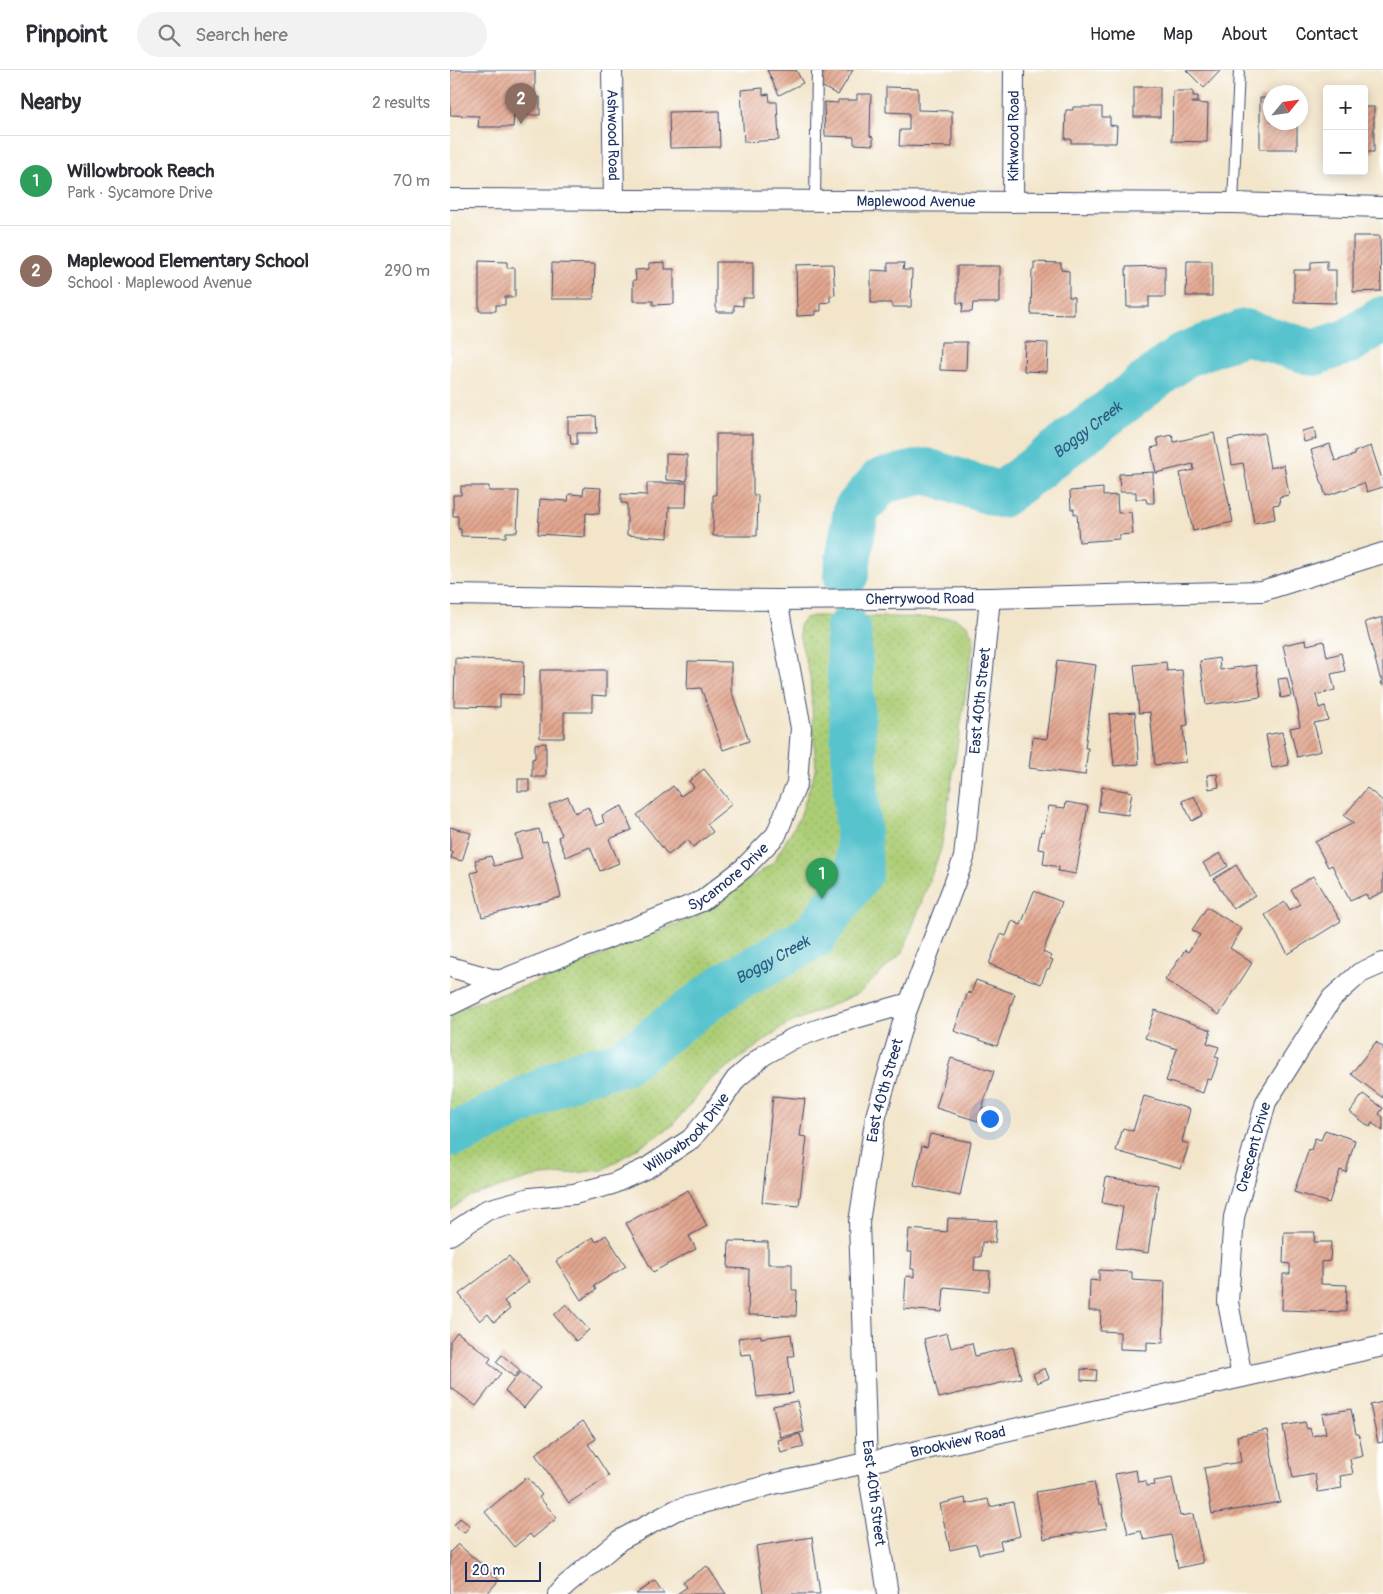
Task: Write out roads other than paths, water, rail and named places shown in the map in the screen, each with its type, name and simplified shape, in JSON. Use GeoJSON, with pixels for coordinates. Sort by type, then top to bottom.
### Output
{"type":"FeatureCollection","features":[{"type":"Feature","properties":{"kind":"street","name":"Ashwood Road"},"geometry":{"type":"LineString","coordinates":[[612,70],[614,199]]}},
{"type":"Feature","properties":{"kind":"street","name":"Kirkwood Road"},"geometry":{"type":"LineString","coordinates":[[1013,202],[1014,70]]}},
{"type":"Feature","properties":{"kind":"street","name":"Maplewood Avenue"},"geometry":{"type":"LineString","coordinates":[[450,199],[1234,203],[1383,207]]}},
{"type":"Feature","properties":{"kind":"street","name":"Cherrywood Road"},"geometry":{"type":"LineString","coordinates":[[450,595],[777,600],[990,598],[1262,591],[1383,553]]}},
{"type":"Feature","properties":{"kind":"street","name":"East 40th Street"},"geometry":{"type":"LineString","coordinates":[[888,1594],[867,1464],[859,1222],[876,1116],[909,1003],[964,858],[990,598]]}},
{"type":"Feature","properties":{"kind":"street","name":"Sycamore Drive"},"geometry":{"type":"LineString","coordinates":[[450,1005],[498,982],[702,901],[744,868],[776,835],[797,783],[801,728],[777,600]]}},
{"type":"Feature","properties":{"kind":"street","name":"Crescent Drive"},"geometry":{"type":"LineString","coordinates":[[1242,1377],[1228,1302],[1234,1217],[1266,1102],[1332,998],[1360,973],[1383,963]]}},
{"type":"Feature","properties":{"kind":"street"},"geometry":{"type":"LineString","coordinates":[[450,967],[498,982]]}},
{"type":"Feature","properties":{"kind":"street","name":"Willowbrook Drive"},"geometry":{"type":"LineString","coordinates":[[450,1235],[487,1210],[530,1198],[574,1194],[612,1184],[647,1168],[691,1139],[713,1113],[736,1079],[764,1055],[792,1039],[828,1026],[909,1003]]}},
{"type":"Feature","properties":{"kind":"street","name":"Brookview Road"},"geometry":{"type":"LineString","coordinates":[[558,1594],[564,1586],[620,1540],[676,1510],[773,1484],[1383,1346]]}},
{"type":"Feature","properties":{"kind":"lane"},"geometry":{"type":"LineString","coordinates":[[815,200],[816,70]]}},
{"type":"Feature","properties":{"kind":"lane"},"geometry":{"type":"LineString","coordinates":[[1234,203],[1239,70]]}},
{"type":"Feature","properties":{"kind":"waterway","name":"Boggy Creek"},"geometry":{"type":"LineString","coordinates":[[846,574],[856,510],[881,481],[926,471],[1001,495],[1184,355],[1245,332],[1314,353],[1349,341],[1383,319]]}},
{"type":"Feature","properties":{"kind":"waterway","name":"Boggy Creek"},"geometry":{"type":"LineString","coordinates":[[450,1134],[463,1131],[579,1073],[622,1063],[729,983],[814,936],[860,872],[848,630]]}},
{"type":"Feature","properties":{"kind":"place","name":"Maplewood Elementary School"},"geometry":{"type":"Point","coordinates":[521,124]}},
{"type":"Feature","properties":{"kind":"place","name":"Willowbrook Reach"},"geometry":{"type":"Point","coordinates":[822,899]}}]}
